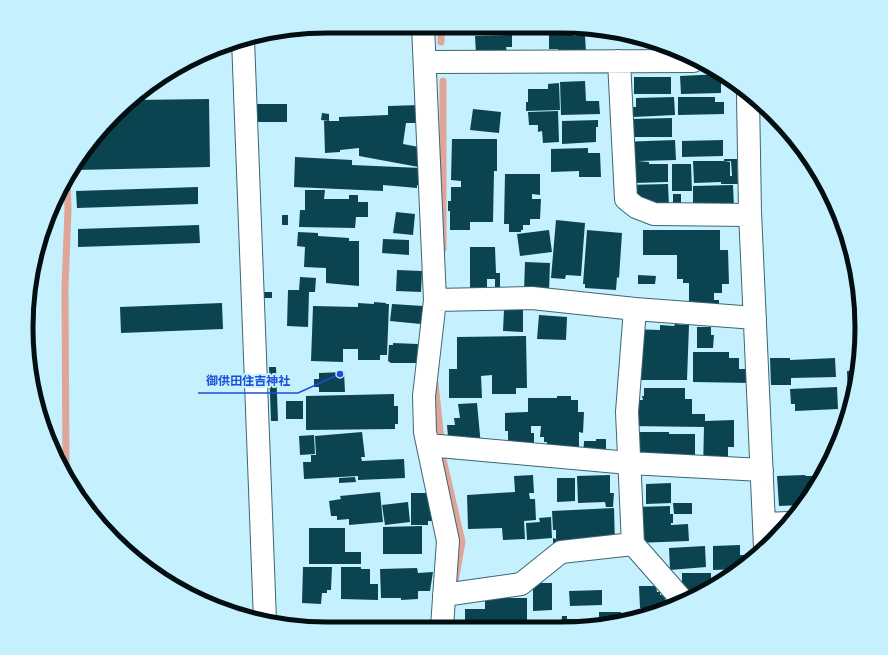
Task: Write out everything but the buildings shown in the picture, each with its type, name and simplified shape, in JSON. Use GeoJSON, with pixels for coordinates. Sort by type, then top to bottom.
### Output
{"type":"FeatureCollection","features":[{"type":"Feature","properties":{"kind":"street"},"geometry":{"type":"LineString","coordinates":[[423,33],[435,300],[424,396],[425,432],[448,541],[442,622]]}},
{"type":"Feature","properties":{"kind":"street"},"geometry":{"type":"LineString","coordinates":[[243,46],[266,615]]}},
{"type":"Feature","properties":{"kind":"street"},"geometry":{"type":"LineString","coordinates":[[619,61],[626,199],[636,207],[654,214],[750,215]]}},
{"type":"Feature","properties":{"kind":"street"},"geometry":{"type":"LineString","coordinates":[[425,62],[686,61]]}},
{"type":"Feature","properties":{"kind":"street"},"geometry":{"type":"LineString","coordinates":[[748,100],[750,215],[765,540]]}},
{"type":"Feature","properties":{"kind":"street"},"geometry":{"type":"LineString","coordinates":[[435,300],[532,298],[635,309],[755,318]]}},
{"type":"Feature","properties":{"kind":"street"},"geometry":{"type":"LineString","coordinates":[[635,309],[627,412],[633,544],[680,597]]}},
{"type":"Feature","properties":{"kind":"street"},"geometry":{"type":"LineString","coordinates":[[428,446],[629,464],[762,470]]}},
{"type":"Feature","properties":{"kind":"street"},"geometry":{"type":"LineString","coordinates":[[764,524],[781,523]]}},
{"type":"Feature","properties":{"kind":"street"},"geometry":{"type":"LineString","coordinates":[[445,595],[521,584],[561,552],[633,544]]}},
{"type":"Feature","properties":{"kind":"waterway"},"geometry":{"type":"LineString","coordinates":[[441,33],[441,42]]}},
{"type":"Feature","properties":{"kind":"waterway"},"geometry":{"type":"LineString","coordinates":[[443,81],[443,249]]}},
{"type":"Feature","properties":{"kind":"waterway"},"geometry":{"type":"LineString","coordinates":[[66,464],[65,288],[67,189]]}},
{"type":"Feature","properties":{"kind":"waterway"},"geometry":{"type":"LineString","coordinates":[[435,383],[443,459],[462,542],[455,582]]}},
{"type":"Feature","properties":{"kind":"place","name":"御供田住吉神社"},"geometry":{"type":"Point","coordinates":[340,374]}}]}
